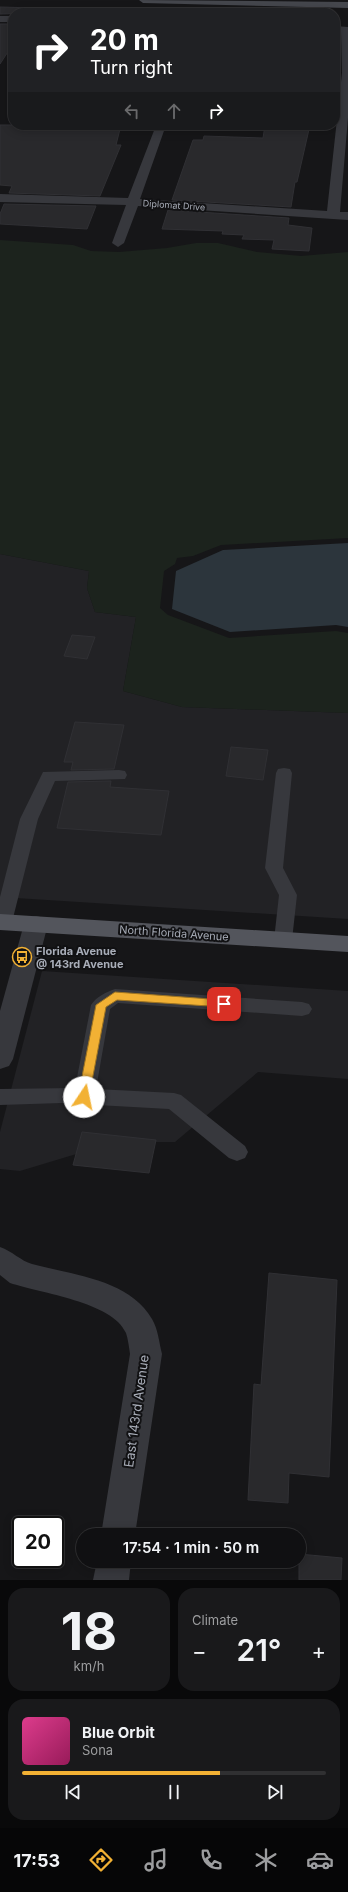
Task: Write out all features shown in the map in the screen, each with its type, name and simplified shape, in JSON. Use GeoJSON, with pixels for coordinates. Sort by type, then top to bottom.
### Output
{"type":"FeatureCollection","features":[{"type":"Feature","properties":{"kind":"main road","name":"North Florida Avenue"},"geometry":{"type":"LineString","coordinates":[[1,922],[348,944]]}},
{"type":"Feature","properties":{"kind":"street"},"geometry":{"type":"LineString","coordinates":[[143,0],[280,2],[348,5]]}},
{"type":"Feature","properties":{"kind":"street"},"geometry":{"type":"LineString","coordinates":[[333,216],[347,73],[346,29],[340,29]]}},
{"type":"Feature","properties":{"kind":"street"},"geometry":{"type":"LineString","coordinates":[[118,243],[159,130]]}},
{"type":"Feature","properties":{"kind":"street","name":"Diplomat Drive"},"geometry":{"type":"LineString","coordinates":[[0,198],[132,202],[348,216]]}},
{"type":"Feature","properties":{"kind":"street"},"geometry":{"type":"LineString","coordinates":[[0,1059],[36,924]]}},
{"type":"Feature","properties":{"kind":"street","name":"East 143rd Avenue"},"geometry":{"type":"LineString","coordinates":[[0,1259],[21,1274],[94,1293],[123,1306],[140,1327],[146,1354],[119,1528]]}},
{"type":"Feature","properties":{"kind":"street"},"geometry":{"type":"LineString","coordinates":[[111,1580],[113,1568]]}},
{"type":"Feature","properties":{"kind":"lane"},"geometry":{"type":"LineString","coordinates":[[283,940],[288,895],[274,868],[284,773]]}},
{"type":"Feature","properties":{"kind":"lane"},"geometry":{"type":"LineString","coordinates":[[1,922],[28,819],[49,776],[119,775]]}},
{"type":"Feature","properties":{"kind":"lane"},"geometry":{"type":"LineString","coordinates":[[84,1097],[101,1005],[115,996],[302,1009]]}},
{"type":"Feature","properties":{"kind":"lane"},"geometry":{"type":"LineString","coordinates":[[0,1097],[61,1095],[174,1101],[237,1152]]}},
{"type":"Feature","properties":{"kind":"shaded area"},"geometry":{"type":"Polygon","coordinates":[[[0,240],[73,245],[91,251],[119,252],[167,248],[196,243],[218,243],[257,252],[301,256],[348,252],[348,538],[221,545],[193,556],[177,558],[175,564],[164,571],[160,608],[168,615],[229,638],[336,631],[348,633],[348,713],[182,707],[123,691],[136,617],[95,612],[87,588],[89,571],[0,554],[0,240]]]}},
{"type":"Feature","properties":{"kind":"shaded area"},"geometry":{"type":"Polygon","coordinates":[[[348,543],[348,627],[336,625],[230,632],[172,609],[176,571],[223,550],[348,543]]]}},
{"type":"Feature","properties":{"kind":"shaded area"},"geometry":{"type":"Polygon","coordinates":[[[0,554],[89,571],[87,588],[95,612],[136,617],[123,691],[182,707],[348,713],[348,919],[0,897],[0,554]]]}},
{"type":"Feature","properties":{"kind":"shaded area"},"geometry":{"type":"Polygon","coordinates":[[[42,971],[348,991],[348,1079],[258,1072],[175,1142],[116,1142],[20,1171],[0,1169],[0,1132],[42,971]]]}},
{"type":"Feature","properties":{"kind":"building"},"geometry":{"type":"Polygon","coordinates":[[[0,7],[36,8],[8,8],[8,14],[0,14],[0,7]]]}},
{"type":"Feature","properties":{"kind":"building"},"geometry":{"type":"Polygon","coordinates":[[[0,24],[8,24],[8,52],[0,64],[0,24]]]}},
{"type":"Feature","properties":{"kind":"building"},"geometry":{"type":"Polygon","coordinates":[[[0,125],[8,125],[8,130],[120,130],[116,145],[121,145],[100,196],[9,193],[12,186],[0,185],[0,125]]]}},
{"type":"Feature","properties":{"kind":"building"},"geometry":{"type":"Polygon","coordinates":[[[264,130],[309,130],[297,182],[295,182],[291,207],[172,200],[193,140],[203,140],[204,136],[263,138],[264,130]]]}},
{"type":"Feature","properties":{"kind":"building"},"geometry":{"type":"Polygon","coordinates":[[[4,204],[96,206],[87,229],[0,224],[0,214],[4,204]]]}},
{"type":"Feature","properties":{"kind":"building"},"geometry":{"type":"Polygon","coordinates":[[[168,210],[289,218],[288,225],[312,228],[309,251],[272,249],[274,240],[242,239],[244,235],[222,234],[223,231],[162,229],[168,210]]]}},
{"type":"Feature","properties":{"kind":"building"},"geometry":{"type":"Polygon","coordinates":[[[72,635],[95,637],[87,659],[64,656],[72,635]]]}},
{"type":"Feature","properties":{"kind":"building"},"geometry":{"type":"Polygon","coordinates":[[[75,722],[124,725],[114,769],[71,770],[73,762],[64,762],[75,722]]]}},
{"type":"Feature","properties":{"kind":"building"},"geometry":{"type":"Polygon","coordinates":[[[231,747],[268,750],[263,780],[226,776],[231,747]]]}},
{"type":"Feature","properties":{"kind":"building"},"geometry":{"type":"Polygon","coordinates":[[[111,781],[110,787],[169,791],[161,835],[57,828],[68,782],[111,781]]]}},
{"type":"Feature","properties":{"kind":"building"},"geometry":{"type":"Polygon","coordinates":[[[82,1132],[156,1140],[149,1173],[73,1165],[82,1132]]]}},
{"type":"Feature","properties":{"kind":"building"},"geometry":{"type":"Polygon","coordinates":[[[269,1273],[337,1280],[329,1477],[289,1473],[288,1503],[248,1500],[254,1384],[261,1385],[269,1273]]]}},
{"type":"Feature","properties":{"kind":"building"},"geometry":{"type":"Polygon","coordinates":[[[306,1555],[342,1558],[341,1580],[299,1580],[299,1568],[306,1568],[306,1555]]]}},
{"type":"Feature","properties":{"kind":"place","name":"Florida Avenue @ 143rd Avenue"},"geometry":{"type":"Point","coordinates":[22,957]}},
{"type":"Feature","properties":{"kind":"route"},"geometry":{"type":"LineString","coordinates":[[84,1097],[101,1005],[115,996],[224,1004]]}}]}
